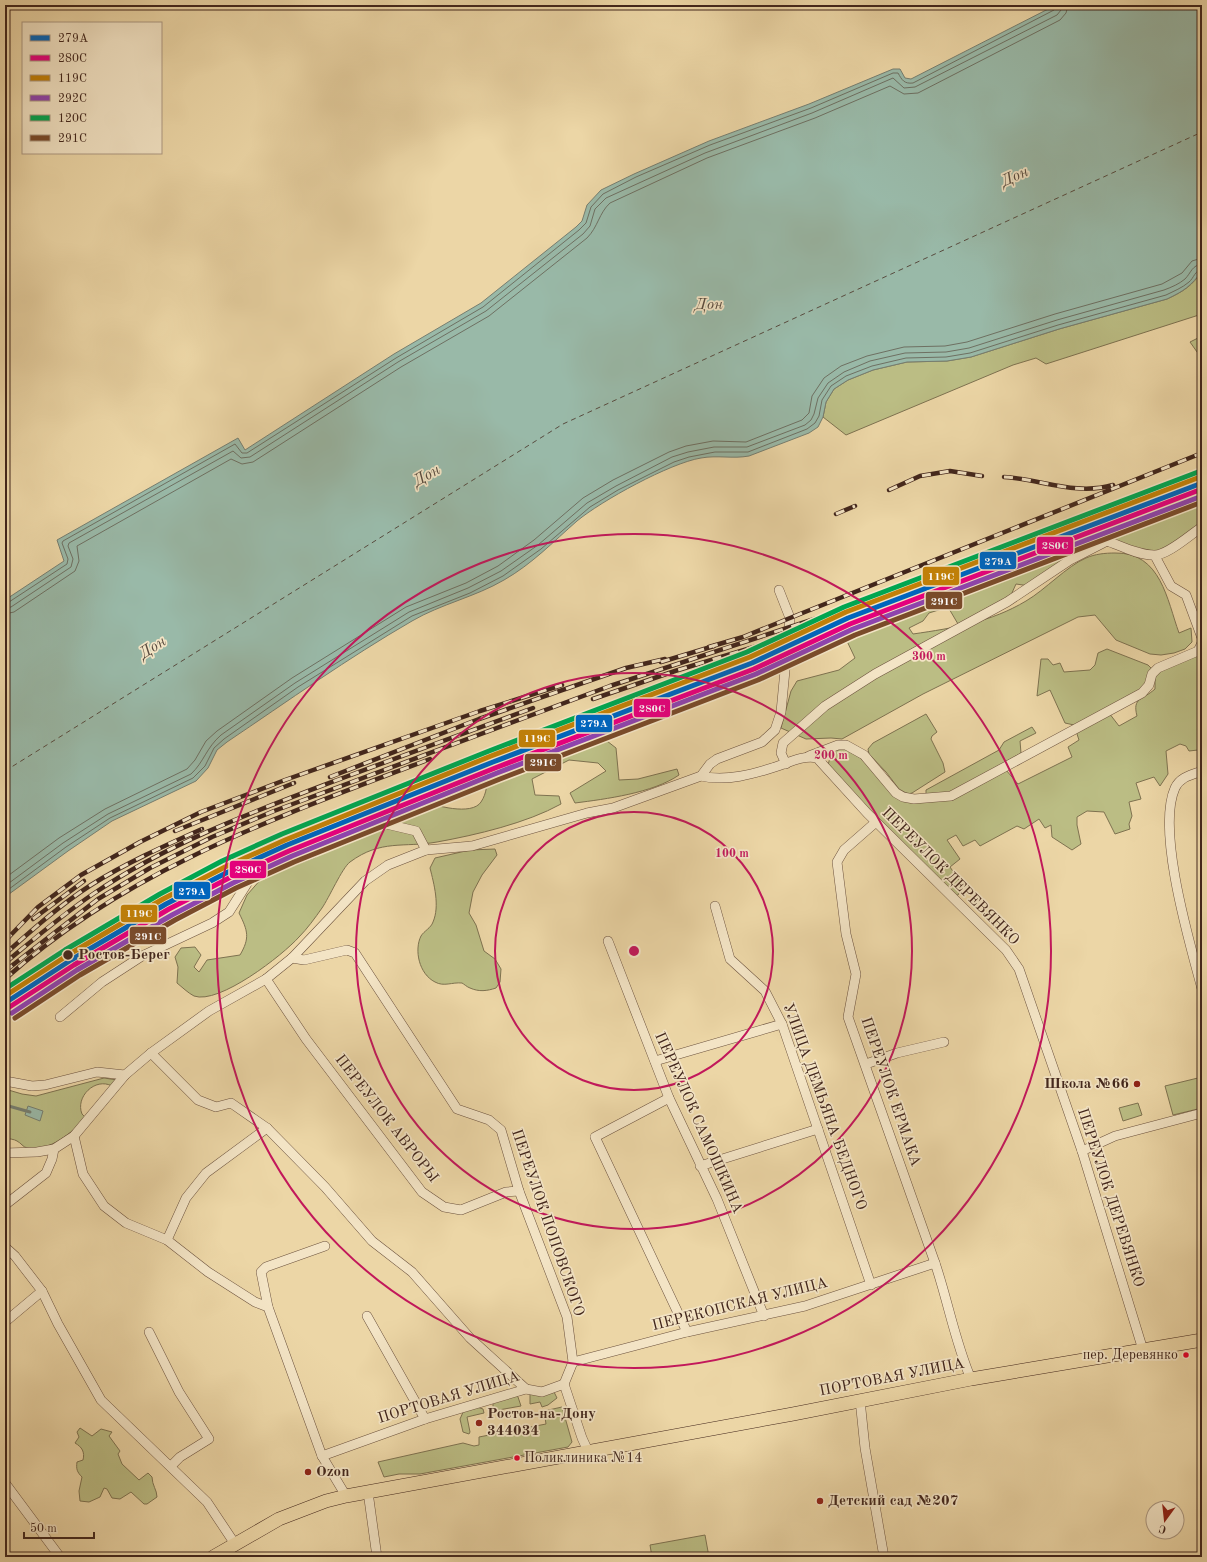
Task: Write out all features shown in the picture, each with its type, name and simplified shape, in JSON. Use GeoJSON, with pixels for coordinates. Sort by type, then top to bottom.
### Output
{"type":"FeatureCollection","features":[{"type":"Feature","properties":{"kind":"main road","name":"ПОРТОВАЯ УЛИЦА"},"geometry":{"type":"LineString","coordinates":[[213,1557],[279,1519],[346,1496],[793,1414],[971,1379],[1202,1340]]}},
{"type":"Feature","properties":{"kind":"street"},"geometry":{"type":"LineString","coordinates":[[786,764],[781,753],[784,743],[825,706],[875,674],[1007,602],[1070,560],[1107,541],[1155,556],[1167,551],[1202,527]]}},
{"type":"Feature","properties":{"kind":"street"},"geometry":{"type":"LineString","coordinates":[[1155,556],[1171,586],[1186,595],[1202,638]]}},
{"type":"Feature","properties":{"kind":"street"},"geometry":{"type":"LineString","coordinates":[[5,1153],[37,1152],[54,1148],[74,1136],[125,1075],[151,1053],[209,1011],[266,979],[292,958],[365,881],[388,865],[426,850],[472,846],[587,813],[613,808],[701,776],[710,764],[717,758],[762,742],[776,730],[781,712],[790,618],[779,590]]}},
{"type":"Feature","properties":{"kind":"street"},"geometry":{"type":"LineString","coordinates":[[701,776],[713,779],[727,778],[765,770],[813,757],[838,744],[846,745],[864,755],[896,793],[904,797],[914,799],[951,796],[1142,693],[1150,686],[1152,674],[1158,668],[1198,652],[1202,643]]}},
{"type":"Feature","properties":{"kind":"street","name":"ПЕРЕУЛОК ДЕРЕВЯНКО"},"geometry":{"type":"LineString","coordinates":[[813,757],[876,822],[1006,950],[1019,969],[1082,1150],[1143,1350]]}},
{"type":"Feature","properties":{"kind":"street"},"geometry":{"type":"LineString","coordinates":[[1202,771],[1184,777],[1175,789],[1169,817],[1173,872],[1202,989]]}},
{"type":"Feature","properties":{"kind":"street","name":"ПЕРЕУЛОК ЕРМАКА"},"geometry":{"type":"LineString","coordinates":[[876,822],[844,850],[837,862],[846,934],[856,974],[848,1017],[866,1064],[935,1263],[947,1299],[963,1360],[971,1379]]}},
{"type":"Feature","properties":{"kind":"street"},"geometry":{"type":"LineString","coordinates":[[60,1017],[102,982],[142,956],[212,923],[228,912],[255,871],[343,841],[382,823],[416,831],[426,850]]}},
{"type":"Feature","properties":{"kind":"street","name":"УЛИЦА ДЕМЬЯНА БЕДНОГО"},"geometry":{"type":"LineString","coordinates":[[715,906],[730,958],[765,991],[782,1024],[872,1285]]}},
{"type":"Feature","properties":{"kind":"street","name":"ПЕРЕУЛОК САМОШКИНА"},"geometry":{"type":"LineString","coordinates":[[608,941],[669,1098],[717,1199],[764,1316]]}},
{"type":"Feature","properties":{"kind":"street","name":"ПЕРЕУЛОК ПОПОВСКОГО"},"geometry":{"type":"LineString","coordinates":[[292,958],[304,960],[347,950],[355,953],[457,1109],[489,1120],[502,1130],[519,1191],[567,1317],[572,1362]]}},
{"type":"Feature","properties":{"kind":"street","name":"ПЕРЕУЛОК АВРОРЫ"},"geometry":{"type":"LineString","coordinates":[[266,979],[306,1039],[422,1192],[444,1207],[461,1210],[506,1192],[519,1191]]}},
{"type":"Feature","properties":{"kind":"street"},"geometry":{"type":"LineString","coordinates":[[655,1061],[782,1024]]}},
{"type":"Feature","properties":{"kind":"street"},"geometry":{"type":"LineString","coordinates":[[866,1064],[897,1053],[944,1042]]}},
{"type":"Feature","properties":{"kind":"street"},"geometry":{"type":"LineString","coordinates":[[151,1053],[198,1100],[216,1107],[231,1103],[267,1128],[325,1187],[372,1241],[412,1272],[470,1338],[526,1389]]}},
{"type":"Feature","properties":{"kind":"street"},"geometry":{"type":"LineString","coordinates":[[5,1081],[32,1086],[45,1085],[97,1072],[125,1075]]}},
{"type":"Feature","properties":{"kind":"street"},"geometry":{"type":"LineString","coordinates":[[669,1098],[594,1137],[687,1332]]}},
{"type":"Feature","properties":{"kind":"street"},"geometry":{"type":"LineString","coordinates":[[1082,1150],[1115,1136],[1202,1113]]}},
{"type":"Feature","properties":{"kind":"street"},"geometry":{"type":"LineString","coordinates":[[167,1240],[186,1198],[206,1173],[267,1128]]}},
{"type":"Feature","properties":{"kind":"street"},"geometry":{"type":"LineString","coordinates":[[700,1166],[818,1129]]}},
{"type":"Feature","properties":{"kind":"street"},"geometry":{"type":"LineString","coordinates":[[74,1136],[83,1174],[104,1206],[126,1223],[167,1240],[208,1272],[255,1302],[268,1307]]}},
{"type":"Feature","properties":{"kind":"street"},"geometry":{"type":"LineString","coordinates":[[5,1205],[46,1173],[52,1159],[54,1148]]}},
{"type":"Feature","properties":{"kind":"street"},"geometry":{"type":"LineString","coordinates":[[325,1246],[266,1267],[261,1272],[268,1307],[322,1456],[346,1496]]}},
{"type":"Feature","properties":{"kind":"street"},"geometry":{"type":"LineString","coordinates":[[5,1247],[15,1256],[42,1291],[58,1324],[101,1400],[207,1502],[235,1544]]}},
{"type":"Feature","properties":{"kind":"street","name":"ПЕРЕКОПСКАЯ УЛИЦА"},"geometry":{"type":"LineString","coordinates":[[572,1362],[687,1332],[806,1306],[935,1263]]}},
{"type":"Feature","properties":{"kind":"street"},"geometry":{"type":"LineString","coordinates":[[5,1322],[42,1291]]}},
{"type":"Feature","properties":{"kind":"street"},"geometry":{"type":"LineString","coordinates":[[367,1316],[425,1419]]}},
{"type":"Feature","properties":{"kind":"street"},"geometry":{"type":"LineString","coordinates":[[149,1332],[179,1392],[209,1439],[180,1457],[171,1466]]}},
{"type":"Feature","properties":{"kind":"street"},"geometry":{"type":"LineString","coordinates":[[572,1362],[564,1384],[582,1438],[588,1451]]}},
{"type":"Feature","properties":{"kind":"street","name":"ПОРТОВАЯ УЛИЦА"},"geometry":{"type":"LineString","coordinates":[[322,1456],[425,1419],[526,1389],[542,1392],[564,1384]]}},
{"type":"Feature","properties":{"kind":"street"},"geometry":{"type":"LineString","coordinates":[[860,1400],[865,1448],[884,1557]]}},
{"type":"Feature","properties":{"kind":"street"},"geometry":{"type":"LineString","coordinates":[[5,1483],[60,1557]]}},
{"type":"Feature","properties":{"kind":"street"},"geometry":{"type":"LineString","coordinates":[[368,1492],[377,1557]]}},
{"type":"Feature","properties":{"kind":"green space"},"geometry":{"type":"Polygon","coordinates":[[[1202,271],[1202,314],[1046,364],[1036,358],[1013,365],[846,435],[823,417],[826,402],[834,389],[848,380],[873,370],[907,362],[947,361],[971,357],[1059,329],[1167,299],[1187,288],[1195,281],[1202,271]]]}},
{"type":"Feature","properties":{"kind":"green space"},"geometry":{"type":"Polygon","coordinates":[[[1202,336],[1202,359],[1190,342],[1202,336]]]}},
{"type":"Feature","properties":{"kind":"green space"},"geometry":{"type":"Polygon","coordinates":[[[1202,496],[1202,527],[1155,556],[1107,541],[1030,586],[1016,584],[1011,595],[958,624],[948,607],[929,613],[923,621],[909,628],[913,634],[958,626],[986,619],[1026,601],[1079,562],[1096,555],[1115,553],[1130,555],[1143,560],[1152,569],[1160,580],[1166,593],[1179,633],[1191,628],[1192,642],[1185,649],[1174,653],[1161,655],[1150,654],[1116,640],[1095,615],[1078,617],[923,694],[842,739],[806,739],[781,728],[791,691],[797,681],[839,670],[855,658],[846,639],[862,629],[875,625],[879,629],[895,623],[890,611],[1078,540],[1202,496]]]}},
{"type":"Feature","properties":{"kind":"green space"},"geometry":{"type":"Polygon","coordinates":[[[1107,649],[1148,665],[1152,669],[1147,684],[1140,691],[1074,725],[1065,723],[1050,690],[1037,696],[1041,659],[1048,659],[1053,665],[1060,663],[1064,672],[1090,670],[1095,665],[1098,653],[1107,649]]]}},
{"type":"Feature","properties":{"kind":"green space"},"geometry":{"type":"Polygon","coordinates":[[[1202,653],[1202,741],[1199,741],[1198,750],[1189,751],[1186,746],[1180,744],[1166,751],[1168,774],[1160,786],[1154,777],[1136,783],[1141,799],[1129,802],[1132,816],[1129,824],[1130,829],[1115,834],[1104,812],[1087,811],[1077,817],[1081,844],[1072,850],[1052,837],[1051,825],[1045,828],[1039,819],[1024,829],[1017,826],[980,846],[975,840],[963,846],[956,835],[947,840],[960,859],[950,867],[963,886],[958,895],[954,896],[878,820],[828,765],[831,754],[836,750],[845,749],[859,757],[874,770],[893,794],[928,801],[1006,770],[1018,784],[1072,757],[1068,747],[1079,740],[1076,731],[1109,713],[1119,726],[1137,716],[1137,702],[1155,689],[1155,675],[1160,671],[1202,653]]]}},
{"type":"Feature","properties":{"kind":"green space"},"geometry":{"type":"Polygon","coordinates":[[[926,714],[937,732],[931,739],[943,763],[945,772],[908,794],[899,789],[869,754],[868,749],[873,743],[926,714]]]}},
{"type":"Feature","properties":{"kind":"green space"},"geometry":{"type":"Polygon","coordinates":[[[1032,727],[1036,733],[1020,741],[1021,753],[951,793],[926,794],[926,790],[999,750],[1004,742],[1032,727]]]}},
{"type":"Feature","properties":{"kind":"green space"},"geometry":{"type":"Polygon","coordinates":[[[595,740],[607,741],[616,748],[619,780],[638,779],[677,769],[679,775],[643,791],[575,803],[570,793],[606,771],[598,763],[569,760],[532,779],[535,795],[559,796],[561,804],[533,817],[501,828],[425,844],[382,847],[361,855],[347,865],[322,908],[305,930],[291,945],[250,977],[219,993],[205,997],[194,996],[177,983],[178,967],[175,957],[181,948],[195,947],[201,955],[194,967],[199,972],[207,960],[240,955],[245,944],[247,934],[239,913],[247,895],[262,878],[316,857],[325,840],[422,800],[435,805],[462,809],[476,806],[481,802],[486,792],[487,775],[571,742],[595,740]]]}},
{"type":"Feature","properties":{"kind":"green space"},"geometry":{"type":"Polygon","coordinates":[[[495,849],[497,855],[482,875],[473,892],[469,913],[476,925],[484,951],[495,959],[501,969],[500,982],[496,988],[483,991],[473,989],[462,983],[445,984],[435,982],[425,973],[419,961],[418,955],[421,936],[432,924],[436,909],[436,895],[430,868],[435,858],[470,850],[495,849]]]}},
{"type":"Feature","properties":{"kind":"green space"},"geometry":{"type":"Polygon","coordinates":[[[1202,1077],[1202,1108],[1173,1115],[1165,1086],[1202,1077]]]}},
{"type":"Feature","properties":{"kind":"green space"},"geometry":{"type":"Polygon","coordinates":[[[104,1078],[117,1080],[112,1086],[99,1084],[88,1090],[81,1101],[82,1114],[85,1117],[74,1129],[60,1140],[44,1147],[27,1148],[16,1140],[5,1138],[5,1089],[36,1096],[104,1078]]]}},
{"type":"Feature","properties":{"kind":"green space"},"geometry":{"type":"Polygon","coordinates":[[[1138,1103],[1142,1115],[1123,1121],[1119,1108],[1138,1103]]]}},
{"type":"Feature","properties":{"kind":"green space"},"geometry":{"type":"Polygon","coordinates":[[[553,1390],[557,1398],[548,1405],[542,1407],[540,1402],[530,1404],[530,1391],[553,1390]]]}},
{"type":"Feature","properties":{"kind":"green space"},"geometry":{"type":"Polygon","coordinates":[[[516,1395],[521,1406],[493,1411],[493,1401],[516,1395]]]}},
{"type":"Feature","properties":{"kind":"green space"},"geometry":{"type":"Polygon","coordinates":[[[477,1407],[483,1409],[484,1413],[467,1417],[470,1432],[469,1434],[463,1432],[460,1419],[464,1410],[477,1407]]]}},
{"type":"Feature","properties":{"kind":"green space"},"geometry":{"type":"Polygon","coordinates":[[[562,1407],[572,1442],[568,1447],[420,1474],[399,1474],[384,1477],[378,1462],[463,1443],[474,1446],[479,1445],[479,1437],[546,1424],[544,1411],[562,1407]]]}},
{"type":"Feature","properties":{"kind":"green space"},"geometry":{"type":"Polygon","coordinates":[[[80,1428],[92,1436],[101,1429],[112,1432],[109,1436],[120,1451],[118,1454],[122,1464],[139,1480],[148,1473],[152,1477],[157,1497],[147,1504],[144,1504],[131,1492],[120,1499],[112,1498],[107,1489],[104,1488],[100,1497],[89,1502],[80,1501],[79,1491],[82,1477],[77,1470],[77,1462],[83,1460],[84,1455],[81,1448],[75,1443],[79,1437],[77,1432],[80,1428]]]}},
{"type":"Feature","properties":{"kind":"green space"},"geometry":{"type":"Polygon","coordinates":[[[705,1535],[709,1557],[652,1557],[650,1545],[705,1535]]]}},
{"type":"Feature","properties":{"kind":"water","name":"Дон"},"geometry":{"type":"Polygon","coordinates":[[[1056,5],[1202,5],[1202,271],[1187,288],[1167,299],[1059,329],[971,357],[947,361],[907,362],[873,370],[848,380],[834,389],[826,402],[823,417],[818,427],[809,433],[749,456],[707,457],[688,461],[636,484],[602,503],[577,521],[551,545],[514,574],[493,586],[423,615],[341,665],[217,750],[208,768],[196,781],[112,821],[5,897],[5,600],[64,561],[57,540],[238,438],[245,450],[394,354],[481,303],[576,227],[582,221],[587,205],[601,190],[709,141],[809,104],[893,69],[900,69],[905,78],[911,79],[1056,5]]]}},
{"type":"Feature","properties":{"kind":"water"},"geometry":{"type":"Polygon","coordinates":[[[28,1106],[43,1111],[40,1121],[25,1115],[28,1106]]]}},
{"type":"Feature","properties":{"kind":"waterway"},"geometry":{"type":"LineString","coordinates":[[5,1105],[30,1112]]}},
{"type":"Feature","properties":{"kind":"ferry route"},"geometry":{"type":"LineString","coordinates":[[5,771],[563,424],[1202,132]]}},
{"type":"Feature","properties":{"kind":"railway"},"geometry":{"type":"LineString","coordinates":[[709,647],[743,637],[1202,453]]}},
{"type":"Feature","properties":{"kind":"railway"},"geometry":{"type":"LineString","coordinates":[[889,490],[920,476],[950,471],[982,476]]}},
{"type":"Feature","properties":{"kind":"railway"},"geometry":{"type":"LineString","coordinates":[[1004,477],[1085,489],[1113,485]]}},
{"type":"Feature","properties":{"kind":"railway"},"geometry":{"type":"LineString","coordinates":[[836,514],[855,506]]}},
{"type":"Feature","properties":{"kind":"railway"},"geometry":{"type":"LineString","coordinates":[[5,971],[98,899],[150,868],[212,837],[274,811],[610,686],[903,590],[1067,526]]}},
{"type":"Feature","properties":{"kind":"railway"},"geometry":{"type":"LineString","coordinates":[[593,699],[675,671],[780,639]]}},
{"type":"Feature","properties":{"kind":"railway"},"geometry":{"type":"LineString","coordinates":[[661,662],[714,646]]}},
{"type":"Feature","properties":{"kind":"railway"},"geometry":{"type":"LineString","coordinates":[[330,777],[479,719],[626,668],[665,659]]}},
{"type":"Feature","properties":{"kind":"railway"},"geometry":{"type":"LineString","coordinates":[[5,941],[38,907],[81,875],[140,842],[201,812],[285,780],[480,711],[562,685]]}},
{"type":"Feature","properties":{"kind":"railway"},"geometry":{"type":"LineString","coordinates":[[5,963],[59,919],[93,894],[151,859],[213,829],[276,803],[533,708]]}},
{"type":"Feature","properties":{"kind":"railway"},"geometry":{"type":"LineString","coordinates":[[5,979],[53,940],[102,906],[154,876],[207,849],[261,825],[430,759]]}},
{"type":"Feature","properties":{"kind":"railway"},"geometry":{"type":"LineString","coordinates":[[175,831],[294,783]]}},
{"type":"Feature","properties":{"kind":"railway"},"geometry":{"type":"LineString","coordinates":[[5,954],[57,909],[91,885],[131,862],[202,829]]}},
{"type":"Feature","properties":{"kind":"railway"},"geometry":{"type":"LineString","coordinates":[[33,919],[84,881]]}},
{"type":"Feature","properties":{"kind":"transit line","name":"120С"},"geometry":{"type":"LineString","coordinates":[[5,989],[65,950],[160,894],[222,861],[282,834],[489,751],[747,652],[844,607],[1198,472]]}},
{"type":"Feature","properties":{"kind":"transit line","name":"119С"},"geometry":{"type":"LineString","coordinates":[[5,996],[68,955],[163,899],[225,867],[285,840],[491,756],[750,657],[846,612],[1200,477]]}},
{"type":"Feature","properties":{"kind":"transit line","name":"279А"},"geometry":{"type":"LineString","coordinates":[[5,1003],[71,960],[166,904],[228,872],[287,845],[493,762],[752,663],[848,618],[1202,483]]}},
{"type":"Feature","properties":{"kind":"transit line","name":"280С"},"geometry":{"type":"LineString","coordinates":[[8,1008],[74,965],[169,909],[231,877],[289,851],[495,768],[754,669],[850,624],[1202,489]]}},
{"type":"Feature","properties":{"kind":"transit line","name":"292С"},"geometry":{"type":"LineString","coordinates":[[12,1013],[77,970],[172,915],[233,883],[292,856],[497,773],[756,674],[853,629],[1202,496]]}},
{"type":"Feature","properties":{"kind":"transit line","name":"291С"},"geometry":{"type":"LineString","coordinates":[[15,1018],[80,975],[175,920],[236,888],[294,862],[500,779],[758,680],[855,635],[1202,502]]}},
{"type":"Feature","properties":{"kind":"place","name":"Ростов-Берег"},"geometry":{"type":"Point","coordinates":[68,955]}},
{"type":"Feature","properties":{"kind":"place","name":"Школа №66"},"geometry":{"type":"Point","coordinates":[1137,1084]}},
{"type":"Feature","properties":{"kind":"place","name":"пер. Деревянко"},"geometry":{"type":"Point","coordinates":[1186,1355]}},
{"type":"Feature","properties":{"kind":"place","name":"Ростов-на-Дону 344034"},"geometry":{"type":"Point","coordinates":[479,1423]}},
{"type":"Feature","properties":{"kind":"place","name":"Поликлиника №14"},"geometry":{"type":"Point","coordinates":[517,1458]}},
{"type":"Feature","properties":{"kind":"place","name":"Ozon"},"geometry":{"type":"Point","coordinates":[308,1472]}},
{"type":"Feature","properties":{"kind":"place","name":"Детский сад №207"},"geometry":{"type":"Point","coordinates":[820,1501]}}]}
